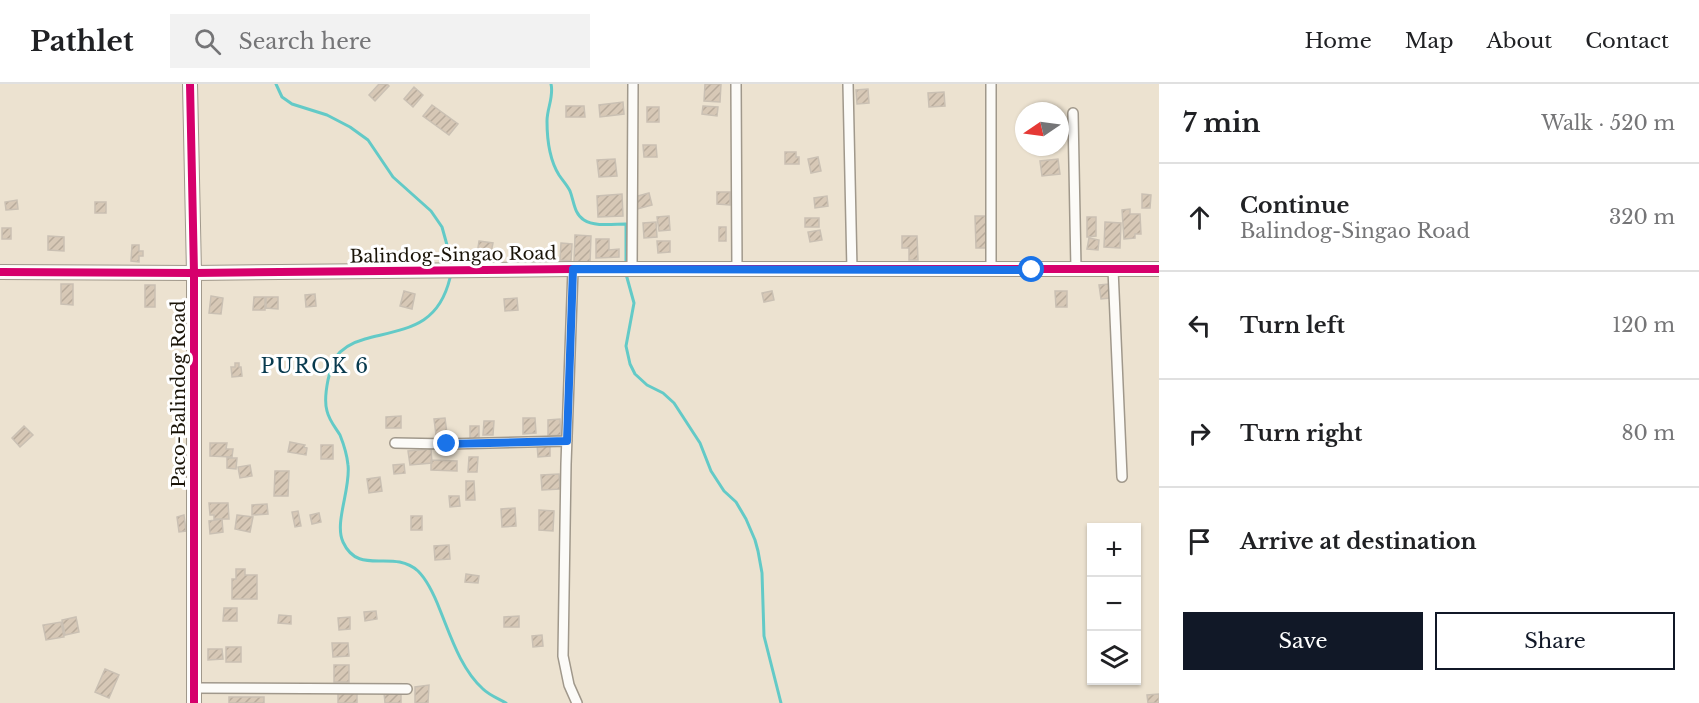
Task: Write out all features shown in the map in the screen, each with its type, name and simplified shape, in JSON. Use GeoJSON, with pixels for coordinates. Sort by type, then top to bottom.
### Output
{"type":"FeatureCollection","features":[{"type":"Feature","properties":{"kind":"street","name":"Paco-Balindog Road"},"geometry":{"type":"LineString","coordinates":[[190,84],[194,273],[194,703]]}},
{"type":"Feature","properties":{"kind":"street"},"geometry":{"type":"LineString","coordinates":[[632,269],[633,84]]}},
{"type":"Feature","properties":{"kind":"street"},"geometry":{"type":"LineString","coordinates":[[736,84],[737,270]]}},
{"type":"Feature","properties":{"kind":"street"},"geometry":{"type":"LineString","coordinates":[[849,84],[852,270]]}},
{"type":"Feature","properties":{"kind":"street"},"geometry":{"type":"LineString","coordinates":[[991,84],[991,270]]}},
{"type":"Feature","properties":{"kind":"street"},"geometry":{"type":"LineString","coordinates":[[1073,113],[1076,269]]}},
{"type":"Feature","properties":{"kind":"street"},"geometry":{"type":"LineString","coordinates":[[573,269],[563,656],[569,685],[577,703]]}},
{"type":"Feature","properties":{"kind":"street"},"geometry":{"type":"LineString","coordinates":[[1113,269],[1122,477]]}},
{"type":"Feature","properties":{"kind":"street","name":"Balindog-Singao Road"},"geometry":{"type":"LineString","coordinates":[[0,272],[1159,269]]}},
{"type":"Feature","properties":{"kind":"street"},"geometry":{"type":"LineString","coordinates":[[395,443],[567,441]]}},
{"type":"Feature","properties":{"kind":"street"},"geometry":{"type":"LineString","coordinates":[[195,688],[407,689]]}},
{"type":"Feature","properties":{"kind":"building"},"geometry":{"type":"Polygon","coordinates":[[[379,84],[389,86],[375,101],[369,95],[379,84]]]}},
{"type":"Feature","properties":{"kind":"building"},"geometry":{"type":"Polygon","coordinates":[[[705,84],[721,84],[720,102],[704,101],[705,84]]]}},
{"type":"Feature","properties":{"kind":"building"},"geometry":{"type":"Polygon","coordinates":[[[414,87],[423,95],[413,107],[404,99],[414,87]]]}},
{"type":"Feature","properties":{"kind":"building"},"geometry":{"type":"Polygon","coordinates":[[[868,89],[869,103],[857,104],[856,90],[868,89]]]}},
{"type":"Feature","properties":{"kind":"building"},"geometry":{"type":"Polygon","coordinates":[[[944,92],[945,106],[929,107],[928,93],[944,92]]]}},
{"type":"Feature","properties":{"kind":"building"},"geometry":{"type":"Polygon","coordinates":[[[623,102],[624,114],[600,117],[599,105],[623,102]]]}},
{"type":"Feature","properties":{"kind":"building"},"geometry":{"type":"Polygon","coordinates":[[[432,105],[458,124],[449,135],[423,116],[432,105]]]}},
{"type":"Feature","properties":{"kind":"building"},"geometry":{"type":"Polygon","coordinates":[[[566,106],[584,106],[585,117],[566,117],[566,106]]]}},
{"type":"Feature","properties":{"kind":"building"},"geometry":{"type":"Polygon","coordinates":[[[703,106],[718,107],[717,116],[702,114],[703,106]]]}},
{"type":"Feature","properties":{"kind":"building"},"geometry":{"type":"Polygon","coordinates":[[[647,107],[659,107],[659,122],[647,122],[647,107]]]}},
{"type":"Feature","properties":{"kind":"building"},"geometry":{"type":"Polygon","coordinates":[[[643,145],[656,145],[657,157],[644,157],[643,145]]]}},
{"type":"Feature","properties":{"kind":"building"},"geometry":{"type":"Polygon","coordinates":[[[785,152],[796,152],[799,164],[785,164],[785,152]]]}},
{"type":"Feature","properties":{"kind":"building"},"geometry":{"type":"Polygon","coordinates":[[[818,157],[821,171],[811,173],[808,159],[818,157]]]}},
{"type":"Feature","properties":{"kind":"building"},"geometry":{"type":"Polygon","coordinates":[[[615,159],[617,176],[599,177],[597,160],[615,159]]]}},
{"type":"Feature","properties":{"kind":"building"},"geometry":{"type":"Polygon","coordinates":[[[1058,159],[1060,174],[1042,176],[1040,161],[1058,159]]]}},
{"type":"Feature","properties":{"kind":"building"},"geometry":{"type":"Polygon","coordinates":[[[717,192],[730,192],[730,205],[717,204],[717,192]]]}},
{"type":"Feature","properties":{"kind":"building"},"geometry":{"type":"Polygon","coordinates":[[[649,193],[652,205],[637,209],[634,197],[649,193]]]}},
{"type":"Feature","properties":{"kind":"building"},"geometry":{"type":"Polygon","coordinates":[[[622,194],[623,216],[598,217],[597,196],[622,194]]]}},
{"type":"Feature","properties":{"kind":"building"},"geometry":{"type":"Polygon","coordinates":[[[1142,194],[1151,195],[1150,208],[1142,208],[1142,194]]]}},
{"type":"Feature","properties":{"kind":"building"},"geometry":{"type":"Polygon","coordinates":[[[827,196],[828,206],[815,208],[814,198],[827,196]]]}},
{"type":"Feature","properties":{"kind":"building"},"geometry":{"type":"Polygon","coordinates":[[[17,200],[18,209],[6,210],[5,202],[17,200]]]}},
{"type":"Feature","properties":{"kind":"building"},"geometry":{"type":"Polygon","coordinates":[[[95,202],[106,202],[106,213],[95,213],[95,202]]]}},
{"type":"Feature","properties":{"kind":"building"},"geometry":{"type":"Polygon","coordinates":[[[1130,209],[1130,214],[1140,214],[1141,234],[1135,234],[1135,238],[1124,239],[1122,210],[1130,209]]]}},
{"type":"Feature","properties":{"kind":"building"},"geometry":{"type":"Polygon","coordinates":[[[669,216],[670,230],[659,231],[657,217],[669,216]]]}},
{"type":"Feature","properties":{"kind":"building"},"geometry":{"type":"Polygon","coordinates":[[[975,216],[988,216],[988,248],[976,248],[975,216]]]}},
{"type":"Feature","properties":{"kind":"building"},"geometry":{"type":"Polygon","coordinates":[[[1087,217],[1096,217],[1096,236],[1087,237],[1087,217]]]}},
{"type":"Feature","properties":{"kind":"building"},"geometry":{"type":"Polygon","coordinates":[[[805,218],[819,218],[819,227],[805,227],[805,218]]]}},
{"type":"Feature","properties":{"kind":"building"},"geometry":{"type":"Polygon","coordinates":[[[656,222],[657,237],[644,238],[643,223],[656,222]]]}},
{"type":"Feature","properties":{"kind":"building"},"geometry":{"type":"Polygon","coordinates":[[[1105,222],[1121,223],[1120,248],[1104,247],[1105,222]]]}},
{"type":"Feature","properties":{"kind":"building"},"geometry":{"type":"Polygon","coordinates":[[[719,227],[726,227],[726,241],[719,241],[719,227]]]}},
{"type":"Feature","properties":{"kind":"building"},"geometry":{"type":"Polygon","coordinates":[[[2,228],[11,228],[11,239],[2,239],[2,228]]]}},
{"type":"Feature","properties":{"kind":"building"},"geometry":{"type":"Polygon","coordinates":[[[820,230],[822,240],[810,242],[808,232],[820,230]]]}},
{"type":"Feature","properties":{"kind":"building"},"geometry":{"type":"Polygon","coordinates":[[[575,235],[591,236],[590,263],[574,262],[575,235]]]}},
{"type":"Feature","properties":{"kind":"building"},"geometry":{"type":"Polygon","coordinates":[[[48,236],[64,237],[64,251],[48,250],[48,236]]]}},
{"type":"Feature","properties":{"kind":"building"},"geometry":{"type":"Polygon","coordinates":[[[902,236],[917,236],[918,260],[909,260],[909,248],[902,248],[902,236]]]}},
{"type":"Feature","properties":{"kind":"building"},"geometry":{"type":"Polygon","coordinates":[[[1089,238],[1099,240],[1098,250],[1087,249],[1089,238]]]}},
{"type":"Feature","properties":{"kind":"building"},"geometry":{"type":"Polygon","coordinates":[[[596,239],[609,239],[609,250],[619,249],[619,257],[596,258],[596,239]]]}},
{"type":"Feature","properties":{"kind":"building"},"geometry":{"type":"Polygon","coordinates":[[[479,241],[493,243],[489,263],[476,261],[479,241]]]}},
{"type":"Feature","properties":{"kind":"building"},"geometry":{"type":"Polygon","coordinates":[[[657,241],[670,241],[670,252],[658,253],[657,241]]]}},
{"type":"Feature","properties":{"kind":"building"},"geometry":{"type":"Polygon","coordinates":[[[561,243],[572,244],[571,261],[560,260],[561,243]]]}},
{"type":"Feature","properties":{"kind":"building"},"geometry":{"type":"Polygon","coordinates":[[[132,245],[139,245],[139,251],[143,251],[143,256],[139,256],[139,262],[131,261],[132,245]]]}},
{"type":"Feature","properties":{"kind":"building"},"geometry":{"type":"Polygon","coordinates":[[[61,284],[73,284],[73,305],[61,304],[61,284]]]}},
{"type":"Feature","properties":{"kind":"building"},"geometry":{"type":"Polygon","coordinates":[[[1109,284],[1110,298],[1101,299],[1099,285],[1109,284]]]}},
{"type":"Feature","properties":{"kind":"building"},"geometry":{"type":"Polygon","coordinates":[[[145,285],[155,285],[155,307],[145,307],[145,285]]]}},
{"type":"Feature","properties":{"kind":"building"},"geometry":{"type":"Polygon","coordinates":[[[404,291],[415,294],[412,309],[400,306],[404,291]]]}},
{"type":"Feature","properties":{"kind":"building"},"geometry":{"type":"Polygon","coordinates":[[[772,291],[774,300],[764,302],[762,293],[772,291]]]}},
{"type":"Feature","properties":{"kind":"building"},"geometry":{"type":"Polygon","coordinates":[[[1055,291],[1067,291],[1067,307],[1056,307],[1055,291]]]}},
{"type":"Feature","properties":{"kind":"building"},"geometry":{"type":"Polygon","coordinates":[[[315,294],[316,306],[306,307],[305,295],[315,294]]]}},
{"type":"Feature","properties":{"kind":"building"},"geometry":{"type":"Polygon","coordinates":[[[211,296],[223,298],[221,314],[209,313],[211,296]]]}},
{"type":"Feature","properties":{"kind":"building"},"geometry":{"type":"Polygon","coordinates":[[[254,297],[265,297],[265,310],[253,310],[254,297]]]}},
{"type":"Feature","properties":{"kind":"building"},"geometry":{"type":"Polygon","coordinates":[[[266,297],[278,297],[278,309],[266,308],[266,297]]]}},
{"type":"Feature","properties":{"kind":"building"},"geometry":{"type":"Polygon","coordinates":[[[517,298],[518,310],[505,311],[504,299],[517,298]]]}},
{"type":"Feature","properties":{"kind":"building"},"geometry":{"type":"Polygon","coordinates":[[[235,363],[239,363],[242,376],[232,377],[231,367],[235,367],[235,363]]]}},
{"type":"Feature","properties":{"kind":"building"},"geometry":{"type":"Polygon","coordinates":[[[401,416],[401,428],[386,428],[386,417],[401,416]]]}},
{"type":"Feature","properties":{"kind":"building"},"geometry":{"type":"Polygon","coordinates":[[[445,418],[447,434],[436,435],[434,419],[445,418]]]}},
{"type":"Feature","properties":{"kind":"building"},"geometry":{"type":"Polygon","coordinates":[[[523,418],[535,418],[536,433],[523,434],[523,418]]]}},
{"type":"Feature","properties":{"kind":"building"},"geometry":{"type":"Polygon","coordinates":[[[560,419],[561,435],[548,436],[548,420],[560,419]]]}},
{"type":"Feature","properties":{"kind":"building"},"geometry":{"type":"Polygon","coordinates":[[[484,421],[494,421],[493,435],[483,435],[484,421]]]}},
{"type":"Feature","properties":{"kind":"building"},"geometry":{"type":"Polygon","coordinates":[[[24,426],[33,435],[20,447],[12,438],[24,426]]]}},
{"type":"Feature","properties":{"kind":"building"},"geometry":{"type":"Polygon","coordinates":[[[470,426],[479,426],[479,441],[470,441],[470,426]]]}},
{"type":"Feature","properties":{"kind":"building"},"geometry":{"type":"Polygon","coordinates":[[[290,442],[305,445],[306,455],[288,452],[290,442]]]}},
{"type":"Feature","properties":{"kind":"building"},"geometry":{"type":"Polygon","coordinates":[[[210,443],[227,443],[226,449],[233,449],[232,457],[210,456],[210,443]]]}},
{"type":"Feature","properties":{"kind":"building"},"geometry":{"type":"Polygon","coordinates":[[[550,443],[550,456],[538,457],[537,444],[550,443]]]}},
{"type":"Feature","properties":{"kind":"building"},"geometry":{"type":"Polygon","coordinates":[[[321,445],[333,445],[333,459],[321,459],[321,445]]]}},
{"type":"Feature","properties":{"kind":"building"},"geometry":{"type":"Polygon","coordinates":[[[431,449],[432,463],[410,465],[408,451],[431,449]]]}},
{"type":"Feature","properties":{"kind":"building"},"geometry":{"type":"Polygon","coordinates":[[[469,457],[478,457],[477,472],[468,472],[469,457]]]}},
{"type":"Feature","properties":{"kind":"building"},"geometry":{"type":"Polygon","coordinates":[[[227,458],[237,458],[236,469],[227,468],[227,458]]]}},
{"type":"Feature","properties":{"kind":"building"},"geometry":{"type":"Polygon","coordinates":[[[431,460],[457,461],[457,471],[431,470],[431,460]]]}},
{"type":"Feature","properties":{"kind":"building"},"geometry":{"type":"Polygon","coordinates":[[[404,464],[405,473],[394,474],[393,465],[404,464]]]}},
{"type":"Feature","properties":{"kind":"building"},"geometry":{"type":"Polygon","coordinates":[[[250,465],[252,476],[240,478],[238,467],[250,465]]]}},
{"type":"Feature","properties":{"kind":"building"},"geometry":{"type":"Polygon","coordinates":[[[275,471],[289,471],[288,496],[274,496],[275,471]]]}},
{"type":"Feature","properties":{"kind":"building"},"geometry":{"type":"Polygon","coordinates":[[[559,474],[560,489],[542,490],[541,475],[559,474]]]}},
{"type":"Feature","properties":{"kind":"building"},"geometry":{"type":"Polygon","coordinates":[[[380,477],[382,491],[369,493],[367,479],[380,477]]]}},
{"type":"Feature","properties":{"kind":"building"},"geometry":{"type":"Polygon","coordinates":[[[466,481],[474,481],[475,500],[466,500],[466,481]]]}},
{"type":"Feature","properties":{"kind":"building"},"geometry":{"type":"Polygon","coordinates":[[[449,496],[459,496],[460,506],[450,507],[449,496]]]}},
{"type":"Feature","properties":{"kind":"building"},"geometry":{"type":"Polygon","coordinates":[[[209,503],[228,503],[229,519],[214,519],[214,515],[210,515],[209,503]]]}},
{"type":"Feature","properties":{"kind":"building"},"geometry":{"type":"Polygon","coordinates":[[[267,504],[268,514],[252,515],[252,505],[267,504]]]}},
{"type":"Feature","properties":{"kind":"building"},"geometry":{"type":"Polygon","coordinates":[[[515,508],[516,526],[502,527],[501,509],[515,508]]]}},
{"type":"Feature","properties":{"kind":"building"},"geometry":{"type":"Polygon","coordinates":[[[539,510],[554,511],[553,531],[539,530],[539,510]]]}},
{"type":"Feature","properties":{"kind":"building"},"geometry":{"type":"Polygon","coordinates":[[[298,511],[301,526],[295,527],[292,512],[298,511]]]}},
{"type":"Feature","properties":{"kind":"building"},"geometry":{"type":"Polygon","coordinates":[[[319,513],[321,522],[312,524],[310,515],[319,513]]]}},
{"type":"Feature","properties":{"kind":"building"},"geometry":{"type":"Polygon","coordinates":[[[184,515],[186,531],[179,532],[177,517],[184,515]]]}},
{"type":"Feature","properties":{"kind":"building"},"geometry":{"type":"Polygon","coordinates":[[[237,515],[253,517],[250,532],[235,529],[237,515]]]}},
{"type":"Feature","properties":{"kind":"building"},"geometry":{"type":"Polygon","coordinates":[[[411,516],[422,516],[422,530],[411,530],[411,516]]]}},
{"type":"Feature","properties":{"kind":"building"},"geometry":{"type":"Polygon","coordinates":[[[222,519],[223,532],[210,534],[209,521],[222,519]]]}},
{"type":"Feature","properties":{"kind":"building"},"geometry":{"type":"Polygon","coordinates":[[[449,545],[450,559],[435,560],[434,546],[449,545]]]}},
{"type":"Feature","properties":{"kind":"building"},"geometry":{"type":"Polygon","coordinates":[[[236,569],[245,569],[245,575],[257,575],[257,599],[232,599],[232,579],[236,579],[236,569]]]}},
{"type":"Feature","properties":{"kind":"building"},"geometry":{"type":"Polygon","coordinates":[[[466,574],[479,576],[478,583],[465,582],[466,574]]]}},
{"type":"Feature","properties":{"kind":"building"},"geometry":{"type":"Polygon","coordinates":[[[224,608],[237,608],[237,621],[223,621],[224,608]]]}},
{"type":"Feature","properties":{"kind":"building"},"geometry":{"type":"Polygon","coordinates":[[[376,611],[377,619],[365,621],[364,612],[376,611]]]}},
{"type":"Feature","properties":{"kind":"building"},"geometry":{"type":"Polygon","coordinates":[[[279,615],[291,616],[291,624],[278,623],[279,615]]]}},
{"type":"Feature","properties":{"kind":"building"},"geometry":{"type":"Polygon","coordinates":[[[519,616],[519,627],[504,627],[504,617],[519,616]]]}},
{"type":"Feature","properties":{"kind":"building"},"geometry":{"type":"Polygon","coordinates":[[[76,617],[79,632],[65,635],[62,620],[76,617]]]}},
{"type":"Feature","properties":{"kind":"building"},"geometry":{"type":"Polygon","coordinates":[[[350,617],[350,629],[339,630],[338,618],[350,617]]]}},
{"type":"Feature","properties":{"kind":"building"},"geometry":{"type":"Polygon","coordinates":[[[61,622],[64,637],[46,640],[43,625],[61,622]]]}},
{"type":"Feature","properties":{"kind":"building"},"geometry":{"type":"Polygon","coordinates":[[[542,635],[543,646],[533,647],[532,636],[542,635]]]}},
{"type":"Feature","properties":{"kind":"building"},"geometry":{"type":"Polygon","coordinates":[[[332,643],[348,643],[349,656],[333,657],[332,643]]]}},
{"type":"Feature","properties":{"kind":"building"},"geometry":{"type":"Polygon","coordinates":[[[226,647],[241,647],[241,662],[226,662],[226,647]]]}},
{"type":"Feature","properties":{"kind":"building"},"geometry":{"type":"Polygon","coordinates":[[[208,649],[222,649],[223,659],[208,660],[208,649]]]}},
{"type":"Feature","properties":{"kind":"building"},"geometry":{"type":"Polygon","coordinates":[[[334,665],[349,665],[349,682],[334,682],[334,665]]]}},
{"type":"Feature","properties":{"kind":"building"},"geometry":{"type":"Polygon","coordinates":[[[105,669],[119,675],[109,698],[95,692],[105,669]]]}},
{"type":"Feature","properties":{"kind":"building"},"geometry":{"type":"Polygon","coordinates":[[[429,685],[428,703],[415,703],[415,687],[429,685]]]}},
{"type":"Feature","properties":{"kind":"building"},"geometry":{"type":"Polygon","coordinates":[[[338,693],[357,693],[357,703],[338,703],[338,693]]]}},
{"type":"Feature","properties":{"kind":"building"},"geometry":{"type":"Polygon","coordinates":[[[384,693],[401,693],[401,703],[385,703],[384,693]]]}},
{"type":"Feature","properties":{"kind":"building"},"geometry":{"type":"Polygon","coordinates":[[[1159,694],[1159,703],[1148,703],[1147,695],[1159,694]]]}},
{"type":"Feature","properties":{"kind":"building"},"geometry":{"type":"Polygon","coordinates":[[[229,697],[264,697],[264,703],[229,703],[229,697]]]}},
{"type":"Feature","properties":{"kind":"waterway"},"geometry":{"type":"LineString","coordinates":[[276,84],[282,97],[292,104],[327,115],[368,140],[393,177],[431,211],[442,227],[450,262]]}},
{"type":"Feature","properties":{"kind":"waterway"},"geometry":{"type":"LineString","coordinates":[[551,84],[552,93],[547,128],[553,162],[570,191],[576,211],[581,217],[593,224],[626,224],[626,263]]}},
{"type":"Feature","properties":{"kind":"waterway"},"geometry":{"type":"LineString","coordinates":[[626,274],[634,303],[626,346],[630,364],[635,374],[647,385],[663,393],[674,403],[700,443],[711,471],[724,491],[736,502],[755,540],[762,573],[764,636],[781,703]]}},
{"type":"Feature","properties":{"kind":"waterway"},"geometry":{"type":"LineString","coordinates":[[450,278],[438,307],[429,316],[407,328],[353,344],[341,351],[332,363],[325,399],[326,407],[340,435],[348,465],[341,515],[341,534],[350,552],[358,558],[398,562],[418,571],[431,589],[457,652],[469,672],[485,691],[506,703]]}},
{"type":"Feature","properties":{"kind":"cycle path"},"geometry":{"type":"LineString","coordinates":[[190,84],[194,273],[194,703]]}},
{"type":"Feature","properties":{"kind":"cycle path"},"geometry":{"type":"LineString","coordinates":[[0,272],[1159,269]]}},
{"type":"Feature","properties":{"kind":"district","name":"PUROK 6"},"geometry":{"type":"Point","coordinates":[315,366]}},
{"type":"Feature","properties":{"kind":"route"},"geometry":{"type":"LineString","coordinates":[[447,444],[567,441],[573,269],[1032,270]]}}]}
